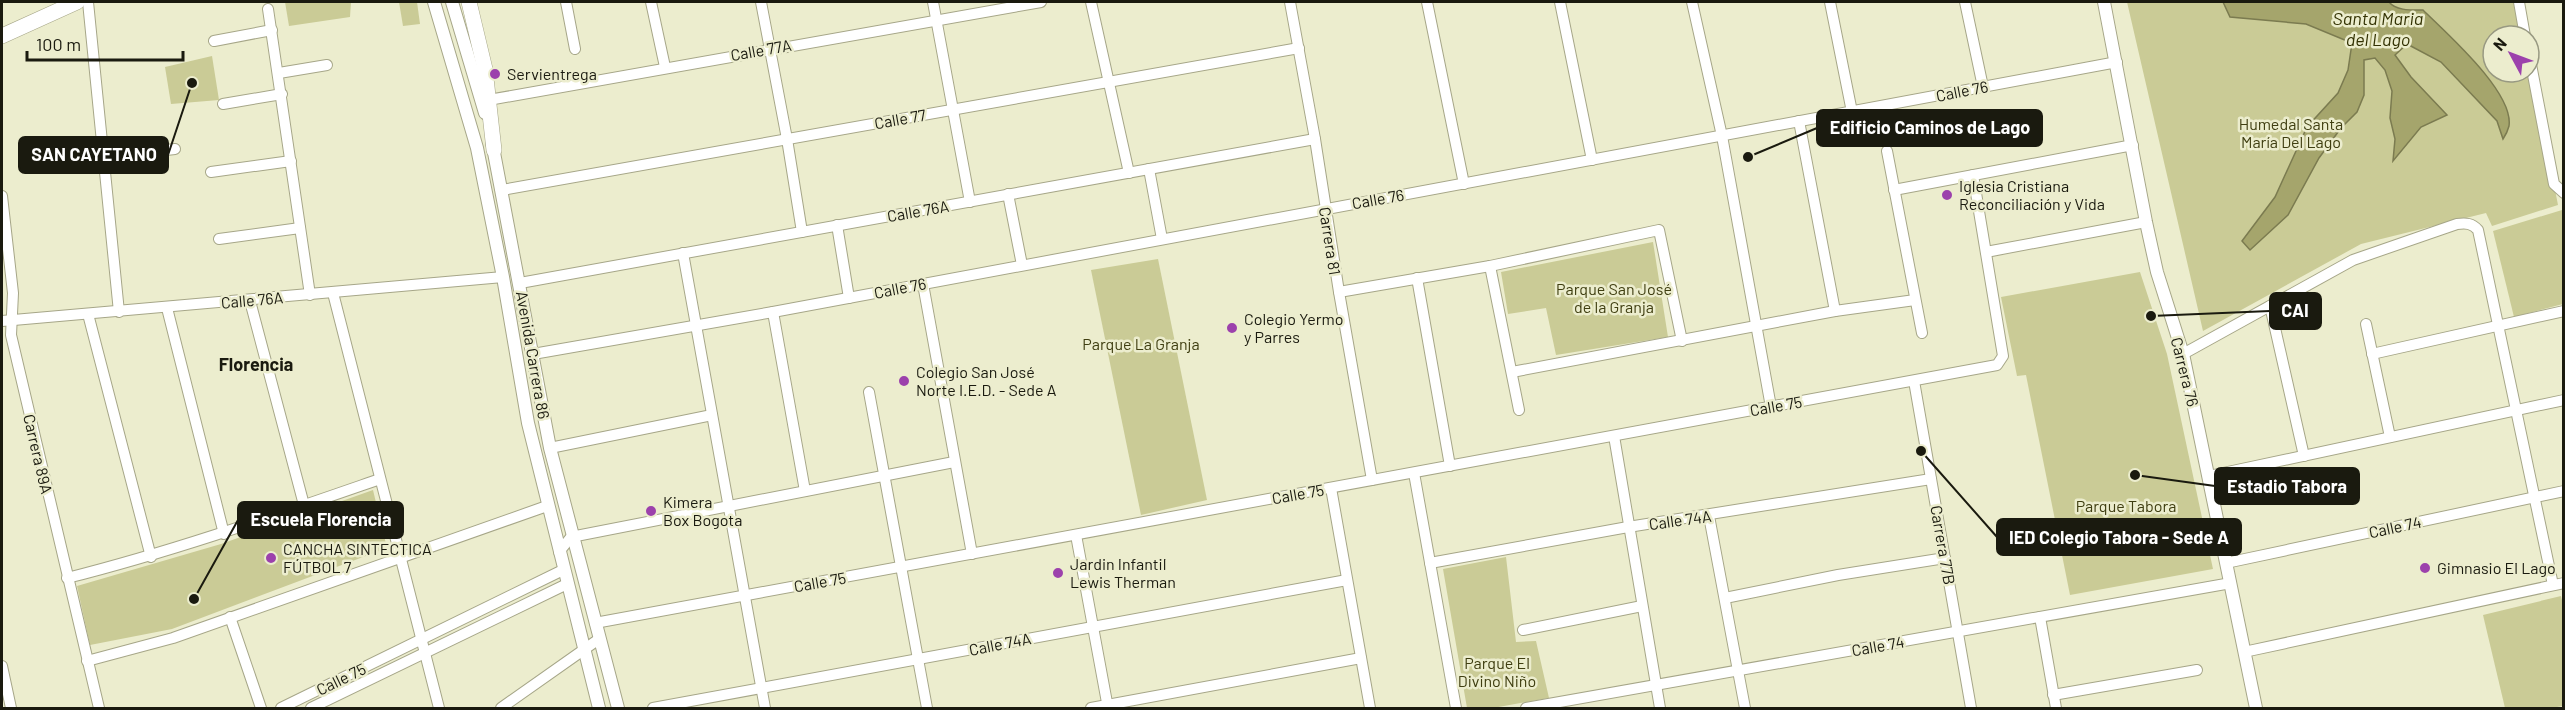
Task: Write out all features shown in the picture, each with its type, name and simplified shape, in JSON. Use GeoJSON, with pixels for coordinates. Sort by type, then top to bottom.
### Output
{"type":"FeatureCollection","features":[{"type":"Feature","properties":{"kind":"highway"},"geometry":{"type":"LineString","coordinates":[[2,36],[77,2]]}},
{"type":"Feature","properties":{"kind":"highway"},"geometry":{"type":"LineString","coordinates":[[470,2],[494,150]]}},
{"type":"Feature","properties":{"kind":"main road","name":"Avenida Carrera 86"},"geometry":{"type":"LineString","coordinates":[[434,2],[477,148],[503,277],[522,394],[547,506],[599,708]]}},
{"type":"Feature","properties":{"kind":"main road"},"geometry":{"type":"LineString","coordinates":[[452,2],[485,100]]}},
{"type":"Feature","properties":{"kind":"main road","name":"Carrera 76"},"geometry":{"type":"LineString","coordinates":[[2104,2],[2146,222],[2157,272],[2183,354],[2256,708]]}},
{"type":"Feature","properties":{"kind":"main road","name":"Avenida Carrera 86"},"geometry":{"type":"LineString","coordinates":[[494,150],[550,448],[571,537],[618,708]]}},
{"type":"Feature","properties":{"kind":"street"},"geometry":{"type":"LineString","coordinates":[[88,2],[120,312]]}},
{"type":"Feature","properties":{"kind":"street"},"geometry":{"type":"LineString","coordinates":[[566,2],[575,49]]}},
{"type":"Feature","properties":{"kind":"street"},"geometry":{"type":"LineString","coordinates":[[651,2],[665,67]]}},
{"type":"Feature","properties":{"kind":"street"},"geometry":{"type":"LineString","coordinates":[[760,2],[787,139],[802,232]]}},
{"type":"Feature","properties":{"kind":"street"},"geometry":{"type":"LineString","coordinates":[[933,2],[970,201]]}},
{"type":"Feature","properties":{"kind":"street","name":"Calle 77A"},"geometry":{"type":"LineString","coordinates":[[485,100],[936,18],[1041,2]]}},
{"type":"Feature","properties":{"kind":"street"},"geometry":{"type":"LineString","coordinates":[[1091,2],[1129,172]]}},
{"type":"Feature","properties":{"kind":"street","name":"Carrera 81"},"geometry":{"type":"LineString","coordinates":[[1290,2],[1372,480]]}},
{"type":"Feature","properties":{"kind":"street"},"geometry":{"type":"LineString","coordinates":[[1427,2],[1464,184]]}},
{"type":"Feature","properties":{"kind":"street"},"geometry":{"type":"LineString","coordinates":[[1560,2],[1592,160]]}},
{"type":"Feature","properties":{"kind":"street"},"geometry":{"type":"LineString","coordinates":[[1692,2],[1722,136],[1771,407]]}},
{"type":"Feature","properties":{"kind":"street"},"geometry":{"type":"LineString","coordinates":[[1830,2],[1852,112]]}},
{"type":"Feature","properties":{"kind":"street"},"geometry":{"type":"LineString","coordinates":[[1965,2],[1983,87]]}},
{"type":"Feature","properties":{"kind":"street"},"geometry":{"type":"LineString","coordinates":[[2519,2],[2523,24]]}},
{"type":"Feature","properties":{"kind":"street"},"geometry":{"type":"LineString","coordinates":[[268,9],[310,295]]}},
{"type":"Feature","properties":{"kind":"street"},"geometry":{"type":"LineString","coordinates":[[213,41],[272,30]]}},
{"type":"Feature","properties":{"kind":"street","name":"Calle 77"},"geometry":{"type":"LineString","coordinates":[[502,190],[1299,48]]}},
{"type":"Feature","properties":{"kind":"street","name":"Calle 76"},"geometry":{"type":"LineString","coordinates":[[532,354],[849,298],[2117,62]]}},
{"type":"Feature","properties":{"kind":"street"},"geometry":{"type":"LineString","coordinates":[[279,73],[327,65]]}},
{"type":"Feature","properties":{"kind":"street"},"geometry":{"type":"LineString","coordinates":[[2535,84],[2554,184],[2564,193]]}},
{"type":"Feature","properties":{"kind":"street"},"geometry":{"type":"LineString","coordinates":[[223,104],[282,94]]}},
{"type":"Feature","properties":{"kind":"street"},"geometry":{"type":"LineString","coordinates":[[1799,121],[1835,312]]}},
{"type":"Feature","properties":{"kind":"street","name":"Calle 76A"},"geometry":{"type":"LineString","coordinates":[[520,283],[1315,139]]}},
{"type":"Feature","properties":{"kind":"street"},"geometry":{"type":"LineString","coordinates":[[1894,190],[2133,145]]}},
{"type":"Feature","properties":{"kind":"street"},"geometry":{"type":"LineString","coordinates":[[105,158],[176,148]]}},
{"type":"Feature","properties":{"kind":"street"},"geometry":{"type":"LineString","coordinates":[[1887,151],[1922,333]]}},
{"type":"Feature","properties":{"kind":"street"},"geometry":{"type":"LineString","coordinates":[[211,172],[291,161]]}},
{"type":"Feature","properties":{"kind":"street"},"geometry":{"type":"LineString","coordinates":[[1149,169],[1162,239]]}},
{"type":"Feature","properties":{"kind":"street"},"geometry":{"type":"LineString","coordinates":[[1973,175],[1986,252],[2146,222]]}},
{"type":"Feature","properties":{"kind":"street"},"geometry":{"type":"LineString","coordinates":[[1008,194],[1022,265]]}},
{"type":"Feature","properties":{"kind":"street","name":"Carrera 89A"},"geometry":{"type":"LineString","coordinates":[[2,196],[13,293],[6,320],[99,708]]}},
{"type":"Feature","properties":{"kind":"street"},"geometry":{"type":"LineString","coordinates":[[2183,354],[2353,260],[2457,224],[2466,223],[2478,230],[2535,497],[2558,584],[2244,652]]}},
{"type":"Feature","properties":{"kind":"street"},"geometry":{"type":"LineString","coordinates":[[837,225],[849,298]]}},
{"type":"Feature","properties":{"kind":"street"},"geometry":{"type":"LineString","coordinates":[[219,239],[300,228]]}},
{"type":"Feature","properties":{"kind":"street"},"geometry":{"type":"LineString","coordinates":[[1338,292],[1490,266],[1659,230],[1682,341]]}},
{"type":"Feature","properties":{"kind":"street","name":"Calle 75"},"geometry":{"type":"LineString","coordinates":[[595,623],[1997,365],[2002,356],[1986,252]]}},
{"type":"Feature","properties":{"kind":"street"},"geometry":{"type":"LineString","coordinates":[[683,253],[765,708]]}},
{"type":"Feature","properties":{"kind":"street"},"geometry":{"type":"LineString","coordinates":[[1490,266],[1519,410]]}},
{"type":"Feature","properties":{"kind":"street","name":"Calle 76A"},"geometry":{"type":"LineString","coordinates":[[6,320],[250,301],[503,277]]}},
{"type":"Feature","properties":{"kind":"street"},"geometry":{"type":"LineString","coordinates":[[1417,278],[1450,466]]}},
{"type":"Feature","properties":{"kind":"street"},"geometry":{"type":"LineString","coordinates":[[923,284],[972,554]]}},
{"type":"Feature","properties":{"kind":"street"},"geometry":{"type":"LineString","coordinates":[[333,293],[439,708]]}},
{"type":"Feature","properties":{"kind":"street"},"geometry":{"type":"LineString","coordinates":[[1512,372],[1758,325],[1915,300]]}},
{"type":"Feature","properties":{"kind":"street"},"geometry":{"type":"LineString","coordinates":[[250,301],[304,505]]}},
{"type":"Feature","properties":{"kind":"street"},"geometry":{"type":"LineString","coordinates":[[2270,306],[2304,456]]}},
{"type":"Feature","properties":{"kind":"street"},"geometry":{"type":"LineString","coordinates":[[167,308],[224,534]]}},
{"type":"Feature","properties":{"kind":"street"},"geometry":{"type":"LineString","coordinates":[[2372,354],[2564,311]]}},
{"type":"Feature","properties":{"kind":"street"},"geometry":{"type":"LineString","coordinates":[[773,312],[805,491]]}},
{"type":"Feature","properties":{"kind":"street"},"geometry":{"type":"LineString","coordinates":[[88,314],[151,557]]}},
{"type":"Feature","properties":{"kind":"street"},"geometry":{"type":"LineString","coordinates":[[2366,324],[2390,437]]}},
{"type":"Feature","properties":{"kind":"street","name":"Carrera 77B"},"geometry":{"type":"LineString","coordinates":[[1914,381],[1971,708]]}},
{"type":"Feature","properties":{"kind":"street"},"geometry":{"type":"LineString","coordinates":[[869,392],[903,567],[927,708]]}},
{"type":"Feature","properties":{"kind":"street"},"geometry":{"type":"LineString","coordinates":[[2209,476],[2564,400]]}},
{"type":"Feature","properties":{"kind":"street"},"geometry":{"type":"LineString","coordinates":[[550,448],[712,415]]}},
{"type":"Feature","properties":{"kind":"street"},"geometry":{"type":"LineString","coordinates":[[1614,436],[1660,708]]}},
{"type":"Feature","properties":{"kind":"street"},"geometry":{"type":"LineString","coordinates":[[559,552],[571,537],[954,462]]}},
{"type":"Feature","properties":{"kind":"street"},"geometry":{"type":"LineString","coordinates":[[1414,473],[1456,708]]}},
{"type":"Feature","properties":{"kind":"street"},"geometry":{"type":"LineString","coordinates":[[68,578],[151,557],[224,534],[380,479]]}},
{"type":"Feature","properties":{"kind":"street","name":"Calle 74A"},"geometry":{"type":"LineString","coordinates":[[1430,563],[1628,527],[1709,516],[1931,479]]}},
{"type":"Feature","properties":{"kind":"street"},"geometry":{"type":"LineString","coordinates":[[1331,488],[1370,708]]}},
{"type":"Feature","properties":{"kind":"street","name":"Calle 74"},"geometry":{"type":"LineString","coordinates":[[2226,563],[2564,491]]}},
{"type":"Feature","properties":{"kind":"street"},"geometry":{"type":"LineString","coordinates":[[87,661],[173,638],[547,506]]}},
{"type":"Feature","properties":{"kind":"street"},"geometry":{"type":"LineString","coordinates":[[1709,516],[1746,708]]}},
{"type":"Feature","properties":{"kind":"street"},"geometry":{"type":"LineString","coordinates":[[1076,535],[1108,707]]}},
{"type":"Feature","properties":{"kind":"street"},"geometry":{"type":"LineString","coordinates":[[1725,598],[1838,575],[1945,558]]}},
{"type":"Feature","properties":{"kind":"street","name":"Calle 75"},"geometry":{"type":"LineString","coordinates":[[281,708],[563,570]]}},
{"type":"Feature","properties":{"kind":"street","name":"Calle 74A"},"geometry":{"type":"LineString","coordinates":[[653,708],[1347,580]]}},
{"type":"Feature","properties":{"kind":"street","name":"Calle 75"},"geometry":{"type":"LineString","coordinates":[[311,708],[567,584]]}},
{"type":"Feature","properties":{"kind":"street","name":"Calle 74"},"geometry":{"type":"LineString","coordinates":[[1526,708],[2230,584]]}},
{"type":"Feature","properties":{"kind":"street"},"geometry":{"type":"LineString","coordinates":[[1523,630],[1642,606]]}},
{"type":"Feature","properties":{"kind":"street"},"geometry":{"type":"LineString","coordinates":[[230,617],[261,708]]}},
{"type":"Feature","properties":{"kind":"street"},"geometry":{"type":"LineString","coordinates":[[2040,617],[2056,708]]}},
{"type":"Feature","properties":{"kind":"street"},"geometry":{"type":"LineString","coordinates":[[501,708],[599,639]]}},
{"type":"Feature","properties":{"kind":"street"},"geometry":{"type":"LineString","coordinates":[[1091,708],[1108,707],[1361,658]]}},
{"type":"Feature","properties":{"kind":"street"},"geometry":{"type":"LineString","coordinates":[[2,666],[11,708]]}},
{"type":"Feature","properties":{"kind":"street"},"geometry":{"type":"LineString","coordinates":[[2053,695],[2197,670]]}},
{"type":"Feature","properties":{"kind":"green space"},"geometry":{"type":"Polygon","coordinates":[[[285,2],[351,2],[350,17],[289,26],[285,2]]]}},
{"type":"Feature","properties":{"kind":"green space"},"geometry":{"type":"Polygon","coordinates":[[[399,2],[417,2],[420,24],[403,26],[399,2]]]}},
{"type":"Feature","properties":{"kind":"green space","name":"Humedal Santa María Del Lago"},"geometry":{"type":"Polygon","coordinates":[[[2127,2],[2518,2],[2523,24],[2481,24],[2481,84],[2534,84],[2558,205],[2492,226],[2486,213],[2361,244],[2203,331],[2127,2]]]}},
{"type":"Feature","properties":{"kind":"green space"},"geometry":{"type":"Polygon","coordinates":[[[212,56],[219,100],[171,104],[165,67],[212,56]]]}},
{"type":"Feature","properties":{"kind":"green space"},"geometry":{"type":"Polygon","coordinates":[[[2562,210],[2563,304],[2514,317],[2493,231],[2562,210]]]}},
{"type":"Feature","properties":{"kind":"green space","name":"Parque San José de la Granja"},"geometry":{"type":"Polygon","coordinates":[[[1653,242],[1668,337],[1556,355],[1546,308],[1508,314],[1501,272],[1653,242]]]}},
{"type":"Feature","properties":{"kind":"green space","name":"Parque La Granja"},"geometry":{"type":"Polygon","coordinates":[[[1158,259],[1207,500],[1141,515],[1091,270],[1158,259]]]}},
{"type":"Feature","properties":{"kind":"green space","name":"Parque Tabora"},"geometry":{"type":"Polygon","coordinates":[[[2140,272],[2167,354],[2213,569],[2070,595],[2026,375],[2017,376],[2001,297],[2140,272]]]}},
{"type":"Feature","properties":{"kind":"green space"},"geometry":{"type":"Polygon","coordinates":[[[373,490],[387,548],[172,629],[90,645],[77,586],[221,544],[373,490]]]}},
{"type":"Feature","properties":{"kind":"green space","name":"Parque El Divino Niño"},"geometry":{"type":"Polygon","coordinates":[[[1506,557],[1516,642],[1536,641],[1549,698],[1493,708],[1467,708],[1443,569],[1506,557]]]}},
{"type":"Feature","properties":{"kind":"green space"},"geometry":{"type":"Polygon","coordinates":[[[2561,596],[2564,608],[2563,706],[2505,708],[2483,615],[2561,596]]]}},
{"type":"Feature","properties":{"kind":"water","name":"Santa Maria del Lago"},"geometry":{"type":"Polygon","coordinates":[[[2223,2],[2389,2],[2400,8],[2423,10],[2481,70],[2481,84],[2493,84],[2508,112],[2509,126],[2503,139],[2497,121],[2441,62],[2407,44],[2395,55],[2411,77],[2447,115],[2421,127],[2393,161],[2395,139],[2390,118],[2392,91],[2385,70],[2375,58],[2364,60],[2364,95],[2357,112],[2341,128],[2319,158],[2288,215],[2250,250],[2242,241],[2275,197],[2307,127],[2338,93],[2348,70],[2352,43],[2306,24],[2230,17],[2223,2]]]}},
{"type":"Feature","properties":{"kind":"place","name":"Servientrega"},"geometry":{"type":"Point","coordinates":[495,74]}},
{"type":"Feature","properties":{"kind":"place","name":"SAN CAYETANO"},"geometry":{"type":"Point","coordinates":[192,83]}},
{"type":"Feature","properties":{"kind":"place","name":"Edificio Caminos de Lago"},"geometry":{"type":"Point","coordinates":[1748,157]}},
{"type":"Feature","properties":{"kind":"place","name":"Iglesia Cristiana Reconciliación y Vida"},"geometry":{"type":"Point","coordinates":[1947,195]}},
{"type":"Feature","properties":{"kind":"place","name":"CAI"},"geometry":{"type":"Point","coordinates":[2151,316]}},
{"type":"Feature","properties":{"kind":"place","name":"Colegio Yermo y Parres"},"geometry":{"type":"Point","coordinates":[1232,328]}},
{"type":"Feature","properties":{"kind":"place","name":"Colegio San José Norte I.E.D. - Sede A"},"geometry":{"type":"Point","coordinates":[904,381]}},
{"type":"Feature","properties":{"kind":"place","name":"IED Colegio Tabora - Sede A"},"geometry":{"type":"Point","coordinates":[1921,451]}},
{"type":"Feature","properties":{"kind":"place","name":"Estadio Tabora"},"geometry":{"type":"Point","coordinates":[2135,475]}},
{"type":"Feature","properties":{"kind":"place","name":"Kimera Box Bogota"},"geometry":{"type":"Point","coordinates":[651,511]}},
{"type":"Feature","properties":{"kind":"place","name":"CANCHA SINTECTICA FÚTBOL 7"},"geometry":{"type":"Point","coordinates":[271,558]}},
{"type":"Feature","properties":{"kind":"place","name":"Gimnasio El Lago"},"geometry":{"type":"Point","coordinates":[2425,568]}},
{"type":"Feature","properties":{"kind":"place","name":"Jardin Infantil Lewis Therman"},"geometry":{"type":"Point","coordinates":[1058,573]}},
{"type":"Feature","properties":{"kind":"place","name":"Escuela Florencia"},"geometry":{"type":"Point","coordinates":[194,599]}},
{"type":"Feature","properties":{"kind":"district","name":"Florencia"},"geometry":{"type":"Point","coordinates":[256,365]}}]}
